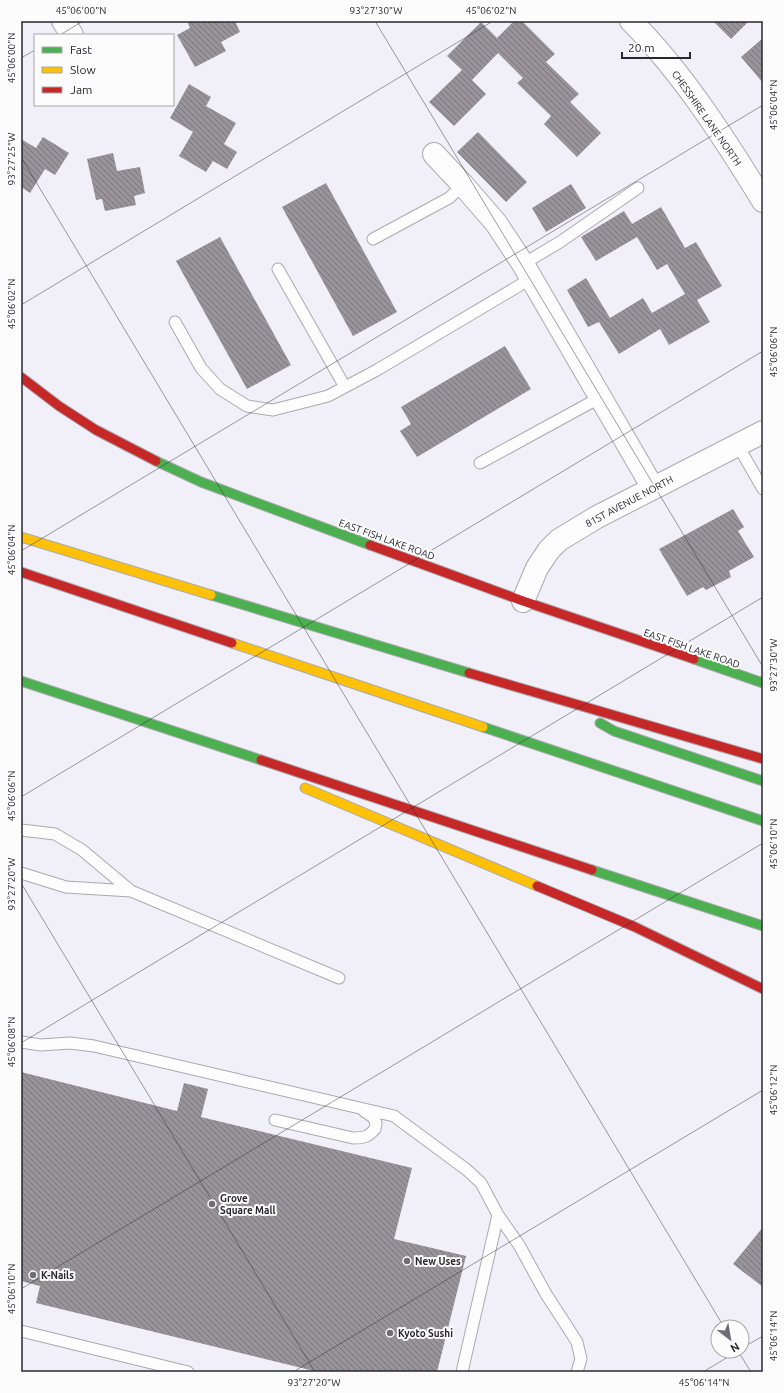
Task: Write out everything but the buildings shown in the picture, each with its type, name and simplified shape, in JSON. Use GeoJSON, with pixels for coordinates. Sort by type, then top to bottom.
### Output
{"type":"FeatureCollection","features":[{"type":"Feature","properties":{"kind":"main road","name":"EAST FISH LAKE ROAD"},"geometry":{"type":"LineString","coordinates":[[21,377],[59,406],[96,430],[131,449],[201,482],[524,601],[763,683]]}},
{"type":"Feature","properties":{"kind":"main road"},"geometry":{"type":"LineString","coordinates":[[21,538],[552,698],[763,759]]}},
{"type":"Feature","properties":{"kind":"main road"},"geometry":{"type":"LineString","coordinates":[[21,572],[763,821]]}},
{"type":"Feature","properties":{"kind":"main road"},"geometry":{"type":"LineString","coordinates":[[21,681],[763,926]]}},
{"type":"Feature","properties":{"kind":"main road"},"geometry":{"type":"LineString","coordinates":[[552,698],[614,731],[763,782]]}},
{"type":"Feature","properties":{"kind":"main road"},"geometry":{"type":"LineString","coordinates":[[166,729],[261,769]]}},
{"type":"Feature","properties":{"kind":"main road"},"geometry":{"type":"LineString","coordinates":[[298,785],[635,927],[763,989]]}},
{"type":"Feature","properties":{"kind":"street"},"geometry":{"type":"LineString","coordinates":[[63,21],[71,34]]}},
{"type":"Feature","properties":{"kind":"street","name":"CHESSHIRE LANE NORTH"},"geometry":{"type":"LineString","coordinates":[[631,21],[679,77],[709,118],[763,201]]}},
{"type":"Feature","properties":{"kind":"street"},"geometry":{"type":"LineString","coordinates":[[434,154],[496,223],[528,271],[653,488]]}},
{"type":"Feature","properties":{"kind":"street","name":"81ST AVENUE NORTH"},"geometry":{"type":"LineString","coordinates":[[524,601],[537,568],[549,550],[559,540],[597,517],[763,432]]}},
{"type":"Feature","properties":{"kind":"lane"},"geometry":{"type":"LineString","coordinates":[[373,239],[449,198],[463,185]]}},
{"type":"Feature","properties":{"kind":"lane"},"geometry":{"type":"LineString","coordinates":[[175,322],[201,368],[220,389],[247,406],[274,410],[328,396],[377,370],[528,271],[560,242],[638,188]]}},
{"type":"Feature","properties":{"kind":"lane"},"geometry":{"type":"LineString","coordinates":[[278,268],[345,387]]}},
{"type":"Feature","properties":{"kind":"lane"},"geometry":{"type":"LineString","coordinates":[[480,462],[601,397]]}},
{"type":"Feature","properties":{"kind":"lane"},"geometry":{"type":"LineString","coordinates":[[737,444],[763,489]]}},
{"type":"Feature","properties":{"kind":"lane"},"geometry":{"type":"LineString","coordinates":[[21,830],[55,834],[82,850],[131,890],[339,978]]}},
{"type":"Feature","properties":{"kind":"lane"},"geometry":{"type":"LineString","coordinates":[[21,873],[66,887],[131,890]]}},
{"type":"Feature","properties":{"kind":"lane"},"geometry":{"type":"LineString","coordinates":[[21,1042],[41,1045],[70,1043],[94,1046],[394,1116],[467,1170],[481,1183],[498,1215],[519,1245],[546,1294],[577,1342],[581,1360],[577,1372]]}},
{"type":"Feature","properties":{"kind":"lane"},"geometry":{"type":"LineString","coordinates":[[275,1120],[353,1138],[366,1137],[375,1129],[376,1123],[374,1117],[357,1107]]}},
{"type":"Feature","properties":{"kind":"lane"},"geometry":{"type":"LineString","coordinates":[[462,1372],[498,1215]]}},
{"type":"Feature","properties":{"kind":"lane"},"geometry":{"type":"LineString","coordinates":[[21,1331],[188,1372]]}},
{"type":"Feature","properties":{"kind":"traffic: fast"},"geometry":{"type":"LineString","coordinates":[[156,461],[201,482],[370,545]]}},
{"type":"Feature","properties":{"kind":"traffic: fast"},"geometry":{"type":"LineString","coordinates":[[211,595],[469,673]]}},
{"type":"Feature","properties":{"kind":"traffic: fast"},"geometry":{"type":"LineString","coordinates":[[694,659],[763,683]]}},
{"type":"Feature","properties":{"kind":"traffic: fast"},"geometry":{"type":"LineString","coordinates":[[21,681],[261,760]]}},
{"type":"Feature","properties":{"kind":"traffic: fast"},"geometry":{"type":"LineString","coordinates":[[600,723],[614,731],[763,781]]}},
{"type":"Feature","properties":{"kind":"traffic: fast"},"geometry":{"type":"LineString","coordinates":[[483,727],[763,821]]}},
{"type":"Feature","properties":{"kind":"traffic: fast"},"geometry":{"type":"LineString","coordinates":[[592,870],[763,926]]}},
{"type":"Feature","properties":{"kind":"traffic: slow"},"geometry":{"type":"LineString","coordinates":[[21,537],[211,595]]}},
{"type":"Feature","properties":{"kind":"traffic: slow"},"geometry":{"type":"LineString","coordinates":[[232,643],[483,727]]}},
{"type":"Feature","properties":{"kind":"traffic: slow"},"geometry":{"type":"LineString","coordinates":[[305,788],[537,886]]}},
{"type":"Feature","properties":{"kind":"traffic: jam"},"geometry":{"type":"LineString","coordinates":[[21,377],[59,406],[96,430],[156,461]]}},
{"type":"Feature","properties":{"kind":"traffic: jam"},"geometry":{"type":"LineString","coordinates":[[370,545],[523,601],[694,659]]}},
{"type":"Feature","properties":{"kind":"traffic: jam"},"geometry":{"type":"LineString","coordinates":[[21,572],[232,643]]}},
{"type":"Feature","properties":{"kind":"traffic: jam"},"geometry":{"type":"LineString","coordinates":[[469,673],[763,759]]}},
{"type":"Feature","properties":{"kind":"traffic: jam"},"geometry":{"type":"LineString","coordinates":[[261,760],[592,870]]}},
{"type":"Feature","properties":{"kind":"traffic: jam"},"geometry":{"type":"LineString","coordinates":[[537,886],[635,927],[763,989]]}},
{"type":"Feature","properties":{"kind":"place","name":"Grove Square Mall"},"geometry":{"type":"Point","coordinates":[212,1204]}},
{"type":"Feature","properties":{"kind":"place","name":"New Uses"},"geometry":{"type":"Point","coordinates":[407,1261]}},
{"type":"Feature","properties":{"kind":"place","name":"K-Nails"},"geometry":{"type":"Point","coordinates":[33,1275]}},
{"type":"Feature","properties":{"kind":"place","name":"Kyoto Sushi"},"geometry":{"type":"Point","coordinates":[390,1333]}}]}
